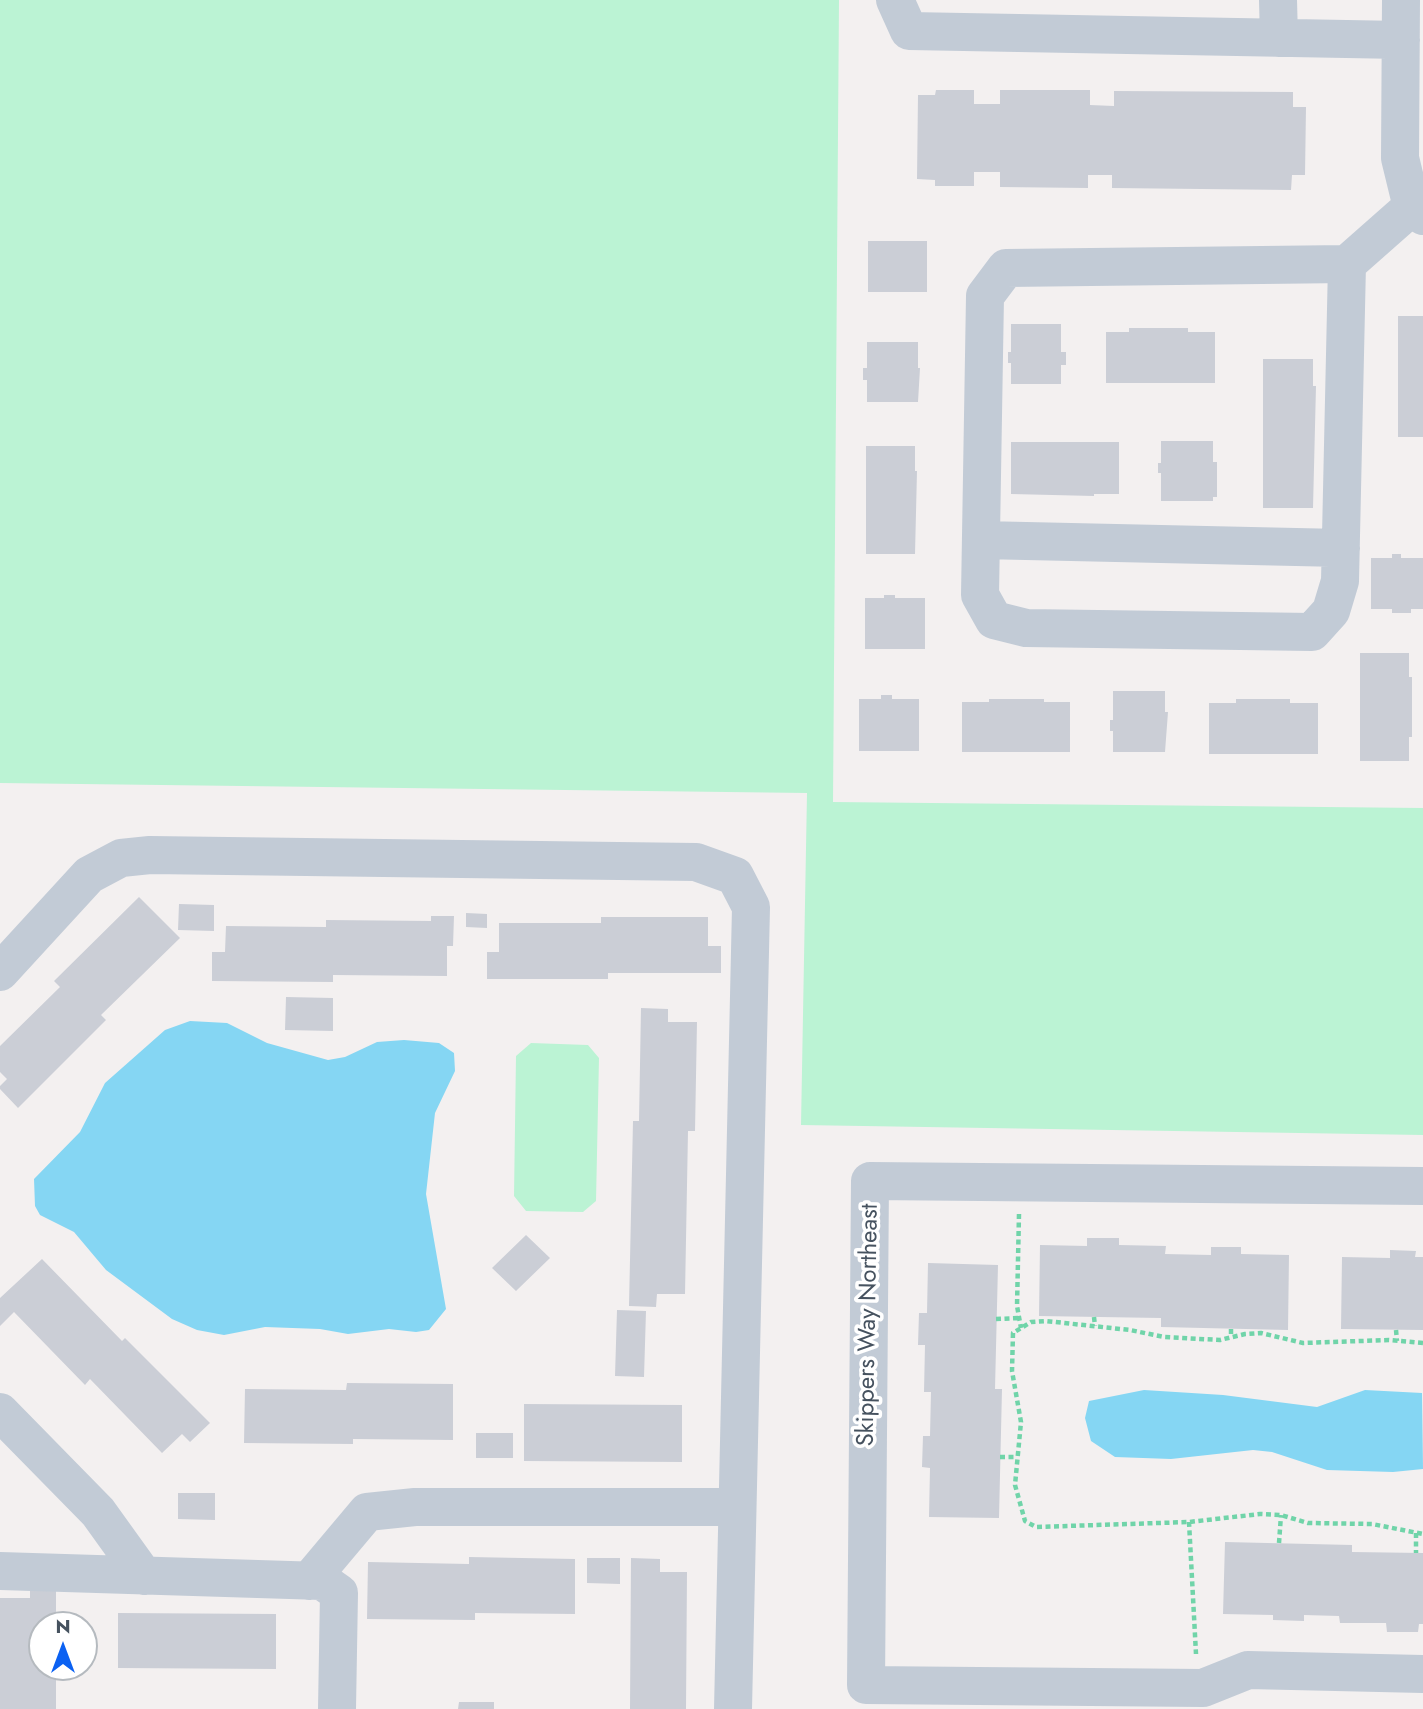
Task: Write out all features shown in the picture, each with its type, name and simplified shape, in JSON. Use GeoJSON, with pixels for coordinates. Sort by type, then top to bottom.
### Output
{"type":"FeatureCollection","features":[{"type":"Feature","properties":{"kind":"street"},"geometry":{"type":"LineString","coordinates":[[895,0],[909,32],[1401,40]]}},
{"type":"Feature","properties":{"kind":"street"},"geometry":{"type":"LineString","coordinates":[[1278,0],[1279,38]]}},
{"type":"Feature","properties":{"kind":"street"},"geometry":{"type":"LineString","coordinates":[[1347,264],[1340,581],[1331,611],[1312,632],[1026,628],[994,620],[980,595],[985,296],[1006,268],[1347,264],[1419,210],[1409,195],[1400,158],[1401,0]]}},
{"type":"Feature","properties":{"kind":"street"},"geometry":{"type":"LineString","coordinates":[[981,540],[1341,548]]}},
{"type":"Feature","properties":{"kind":"street"},"geometry":{"type":"LineString","coordinates":[[0,972],[89,875],[121,858],[150,855],[696,862],[735,876],[751,907],[733,1709]]}},
{"type":"Feature","properties":{"kind":"street","name":"Skippers Way Northeast"},"geometry":{"type":"LineString","coordinates":[[1423,1186],[870,1181],[866,1685],[1203,1699],[1248,1670],[1423,1674]]}},
{"type":"Feature","properties":{"kind":"street"},"geometry":{"type":"LineString","coordinates":[[0,1412],[98,1512],[144,1576]]}},
{"type":"Feature","properties":{"kind":"street"},"geometry":{"type":"LineString","coordinates":[[309,1581],[367,1512],[415,1507],[737,1507]]}},
{"type":"Feature","properties":{"kind":"street"},"geometry":{"type":"LineString","coordinates":[[0,1571],[323,1581],[339,1593],[337,1709]]}},
{"type":"Feature","properties":{"kind":"path"},"geometry":{"type":"LineString","coordinates":[[1020,1182],[1017,1306],[1021,1328]]}},
{"type":"Feature","properties":{"kind":"path"},"geometry":{"type":"LineString","coordinates":[[1094,1317],[1095,1326]]}},
{"type":"Feature","properties":{"kind":"path"},"geometry":{"type":"LineString","coordinates":[[996,1319],[1020,1318]]}},
{"type":"Feature","properties":{"kind":"path"},"geometry":{"type":"LineString","coordinates":[[1423,1343],[1303,1343],[1261,1333],[1220,1340],[1164,1337],[1130,1330],[1046,1321],[1031,1322],[1013,1333],[1011,1349],[1021,1422],[1015,1485],[1025,1521],[1035,1527],[1189,1522],[1261,1514],[1282,1515],[1308,1523],[1372,1524],[1423,1534]]}},
{"type":"Feature","properties":{"kind":"path"},"geometry":{"type":"LineString","coordinates":[[1231,1329],[1231,1337]]}},
{"type":"Feature","properties":{"kind":"path"},"geometry":{"type":"LineString","coordinates":[[1396,1330],[1396,1341]]}},
{"type":"Feature","properties":{"kind":"path"},"geometry":{"type":"LineString","coordinates":[[1000,1457],[1016,1457]]}},
{"type":"Feature","properties":{"kind":"path"},"geometry":{"type":"LineString","coordinates":[[1279,1543],[1282,1515]]}},
{"type":"Feature","properties":{"kind":"path"},"geometry":{"type":"LineString","coordinates":[[1189,1522],[1196,1661],[1203,1699]]}},
{"type":"Feature","properties":{"kind":"path"},"geometry":{"type":"LineString","coordinates":[[1416,1533],[1416,1553]]}},
{"type":"Feature","properties":{"kind":"green space"},"geometry":{"type":"Polygon","coordinates":[[[0,0],[839,0],[833,802],[1423,808],[1423,1135],[801,1125],[807,793],[0,783],[0,0]]]}},
{"type":"Feature","properties":{"kind":"green space"},"geometry":{"type":"Polygon","coordinates":[[[531,1043],[588,1045],[599,1058],[596,1201],[583,1212],[526,1211],[514,1196],[516,1056],[531,1043]]]}},
{"type":"Feature","properties":{"kind":"water"},"geometry":{"type":"Polygon","coordinates":[[[190,1021],[227,1023],[267,1043],[328,1060],[345,1057],[377,1042],[404,1040],[439,1043],[454,1053],[455,1071],[435,1113],[426,1194],[446,1309],[429,1330],[416,1332],[389,1329],[348,1334],[320,1329],[265,1327],[224,1335],[197,1330],[172,1319],[106,1270],[74,1232],[40,1215],[35,1206],[34,1179],[80,1132],[105,1083],[165,1030],[190,1021]]]}},
{"type":"Feature","properties":{"kind":"water"},"geometry":{"type":"Polygon","coordinates":[[[1144,1390],[1223,1395],[1317,1407],[1365,1390],[1422,1393],[1423,1469],[1393,1472],[1327,1470],[1272,1452],[1253,1450],[1171,1459],[1115,1457],[1091,1441],[1085,1418],[1089,1401],[1144,1390]]]}},
{"type":"Feature","properties":{"kind":"building"},"geometry":{"type":"Polygon","coordinates":[[[936,90],[974,90],[974,104],[1000,104],[1000,90],[1090,90],[1090,105],[1114,106],[1114,91],[1293,92],[1293,107],[1306,107],[1305,175],[1292,175],[1291,190],[1112,188],[1112,175],[1088,175],[1088,188],[1000,187],[1000,172],[974,172],[974,186],[935,186],[935,180],[917,179],[918,95],[935,95],[936,90]]]}},
{"type":"Feature","properties":{"kind":"building"},"geometry":{"type":"Polygon","coordinates":[[[868,241],[927,241],[927,292],[868,292],[868,241]]]}},
{"type":"Feature","properties":{"kind":"building"},"geometry":{"type":"Polygon","coordinates":[[[1398,316],[1423,316],[1423,437],[1398,437],[1398,316]]]}},
{"type":"Feature","properties":{"kind":"building"},"geometry":{"type":"Polygon","coordinates":[[[1011,324],[1061,324],[1061,352],[1066,352],[1066,365],[1061,365],[1061,384],[1011,384],[1008,352],[1011,352],[1011,324]]]}},
{"type":"Feature","properties":{"kind":"building"},"geometry":{"type":"Polygon","coordinates":[[[1129,328],[1188,328],[1188,332],[1215,332],[1215,383],[1106,383],[1106,332],[1129,332],[1129,328]]]}},
{"type":"Feature","properties":{"kind":"building"},"geometry":{"type":"Polygon","coordinates":[[[867,342],[918,342],[918,402],[867,402],[867,380],[863,380],[863,368],[867,368],[867,342]]]}},
{"type":"Feature","properties":{"kind":"building"},"geometry":{"type":"Polygon","coordinates":[[[1263,359],[1313,359],[1313,386],[1316,386],[1313,508],[1263,508],[1263,359]]]}},
{"type":"Feature","properties":{"kind":"building"},"geometry":{"type":"Polygon","coordinates":[[[1161,441],[1213,441],[1213,462],[1217,462],[1217,497],[1213,497],[1213,501],[1161,501],[1161,473],[1158,473],[1158,463],[1161,463],[1161,441]]]}},
{"type":"Feature","properties":{"kind":"building"},"geometry":{"type":"Polygon","coordinates":[[[1011,442],[1119,442],[1119,494],[1011,494],[1011,442]]]}},
{"type":"Feature","properties":{"kind":"building"},"geometry":{"type":"Polygon","coordinates":[[[866,446],[915,446],[915,554],[866,554],[866,446]]]}},
{"type":"Feature","properties":{"kind":"building"},"geometry":{"type":"Polygon","coordinates":[[[1392,554],[1401,554],[1401,558],[1423,558],[1423,609],[1411,609],[1411,613],[1392,613],[1392,609],[1371,609],[1371,558],[1392,558],[1392,554]]]}},
{"type":"Feature","properties":{"kind":"building"},"geometry":{"type":"Polygon","coordinates":[[[884,595],[895,595],[895,598],[925,598],[925,649],[865,649],[865,598],[884,598],[884,595]]]}},
{"type":"Feature","properties":{"kind":"building"},"geometry":{"type":"Polygon","coordinates":[[[1360,653],[1409,653],[1409,677],[1412,677],[1412,737],[1409,737],[1409,761],[1360,761],[1360,653]]]}},
{"type":"Feature","properties":{"kind":"building"},"geometry":{"type":"Polygon","coordinates":[[[1113,691],[1165,691],[1165,712],[1168,712],[1165,752],[1113,752],[1110,720],[1113,720],[1113,691]]]}},
{"type":"Feature","properties":{"kind":"building"},"geometry":{"type":"Polygon","coordinates":[[[881,695],[892,695],[892,699],[919,699],[919,751],[859,751],[859,699],[881,699],[881,695]]]}},
{"type":"Feature","properties":{"kind":"building"},"geometry":{"type":"Polygon","coordinates":[[[989,699],[1070,702],[1070,752],[962,752],[962,702],[989,702],[989,699]]]}},
{"type":"Feature","properties":{"kind":"building"},"geometry":{"type":"Polygon","coordinates":[[[1236,699],[1290,699],[1290,703],[1318,703],[1318,754],[1209,754],[1209,703],[1236,703],[1236,699]]]}},
{"type":"Feature","properties":{"kind":"building"},"geometry":{"type":"Polygon","coordinates":[[[139,897],[180,938],[101,1015],[106,1020],[18,1108],[0,1089],[7,1079],[0,1072],[0,1046],[60,987],[54,981],[139,897]]]}},
{"type":"Feature","properties":{"kind":"building"},"geometry":{"type":"Polygon","coordinates":[[[179,904],[214,905],[214,931],[178,930],[179,904]]]}},
{"type":"Feature","properties":{"kind":"building"},"geometry":{"type":"Polygon","coordinates":[[[466,913],[487,914],[487,928],[466,927],[466,913]]]}},
{"type":"Feature","properties":{"kind":"building"},"geometry":{"type":"Polygon","coordinates":[[[431,916],[454,916],[453,946],[447,946],[447,976],[333,975],[333,982],[212,981],[212,952],[225,952],[226,926],[326,927],[326,920],[431,921],[431,916]]]}},
{"type":"Feature","properties":{"kind":"building"},"geometry":{"type":"Polygon","coordinates":[[[601,917],[708,917],[708,946],[721,946],[721,973],[608,973],[608,979],[487,979],[487,952],[499,952],[499,923],[601,923],[601,917]]]}},
{"type":"Feature","properties":{"kind":"building"},"geometry":{"type":"Polygon","coordinates":[[[286,997],[333,998],[333,1031],[285,1030],[286,997]]]}},
{"type":"Feature","properties":{"kind":"building"},"geometry":{"type":"Polygon","coordinates":[[[641,1008],[668,1009],[668,1022],[697,1022],[695,1131],[688,1131],[685,1294],[657,1294],[656,1307],[629,1306],[633,1121],[639,1121],[641,1008]]]}},
{"type":"Feature","properties":{"kind":"building"},"geometry":{"type":"Polygon","coordinates":[[[526,1235],[550,1258],[516,1291],[492,1268],[526,1235]]]}},
{"type":"Feature","properties":{"kind":"building"},"geometry":{"type":"Polygon","coordinates":[[[1087,1238],[1119,1238],[1119,1245],[1166,1246],[1165,1254],[1211,1255],[1211,1247],[1241,1247],[1241,1254],[1289,1255],[1288,1330],[1161,1327],[1161,1318],[1039,1316],[1040,1245],[1087,1246],[1087,1238]]]}},
{"type":"Feature","properties":{"kind":"building"},"geometry":{"type":"Polygon","coordinates":[[[1390,1250],[1416,1251],[1415,1257],[1423,1257],[1423,1330],[1341,1329],[1342,1257],[1390,1258],[1390,1250]]]}},
{"type":"Feature","properties":{"kind":"building"},"geometry":{"type":"Polygon","coordinates":[[[42,1259],[122,1341],[125,1338],[210,1423],[190,1442],[182,1434],[162,1453],[90,1379],[85,1385],[14,1312],[0,1326],[0,1298],[42,1259]]]}},
{"type":"Feature","properties":{"kind":"building"},"geometry":{"type":"Polygon","coordinates":[[[928,1263],[998,1265],[995,1389],[1002,1389],[999,1518],[929,1517],[930,1468],[922,1467],[923,1436],[930,1436],[931,1392],[924,1392],[925,1345],[918,1345],[919,1313],[927,1313],[928,1263]]]}},
{"type":"Feature","properties":{"kind":"building"},"geometry":{"type":"Polygon","coordinates":[[[617,1310],[646,1311],[644,1377],[615,1376],[617,1310]]]}},
{"type":"Feature","properties":{"kind":"building"},"geometry":{"type":"Polygon","coordinates":[[[347,1383],[453,1384],[453,1440],[353,1439],[353,1444],[244,1443],[245,1389],[346,1390],[347,1383]]]}},
{"type":"Feature","properties":{"kind":"building"},"geometry":{"type":"Polygon","coordinates":[[[524,1404],[682,1405],[682,1462],[524,1461],[524,1404]]]}},
{"type":"Feature","properties":{"kind":"building"},"geometry":{"type":"Polygon","coordinates":[[[476,1433],[513,1433],[513,1458],[476,1458],[476,1433]]]}},
{"type":"Feature","properties":{"kind":"building"},"geometry":{"type":"Polygon","coordinates":[[[178,1493],[215,1493],[215,1520],[178,1519],[178,1493]]]}},
{"type":"Feature","properties":{"kind":"building"},"geometry":{"type":"Polygon","coordinates":[[[1225,1542],[1352,1545],[1352,1552],[1423,1553],[1423,1624],[1419,1624],[1418,1632],[1387,1632],[1386,1623],[1340,1623],[1339,1616],[1304,1615],[1304,1621],[1273,1620],[1273,1615],[1223,1614],[1225,1542]]]}},
{"type":"Feature","properties":{"kind":"building"},"geometry":{"type":"Polygon","coordinates":[[[469,1557],[575,1559],[575,1614],[475,1613],[475,1620],[367,1619],[368,1562],[469,1564],[469,1557]]]}},
{"type":"Feature","properties":{"kind":"building"},"geometry":{"type":"Polygon","coordinates":[[[587,1558],[620,1558],[620,1584],[587,1583],[587,1558]]]}},
{"type":"Feature","properties":{"kind":"building"},"geometry":{"type":"Polygon","coordinates":[[[631,1558],[660,1559],[660,1572],[687,1572],[686,1709],[630,1709],[631,1558]]]}},
{"type":"Feature","properties":{"kind":"building"},"geometry":{"type":"Polygon","coordinates":[[[30,1585],[56,1585],[56,1611],[28,1611],[28,1681],[56,1681],[56,1709],[0,1709],[0,1598],[30,1598],[30,1585]]]}},
{"type":"Feature","properties":{"kind":"building"},"geometry":{"type":"Polygon","coordinates":[[[118,1613],[276,1614],[276,1669],[118,1668],[118,1613]]]}},
{"type":"Feature","properties":{"kind":"building"},"geometry":{"type":"Polygon","coordinates":[[[459,1702],[494,1702],[494,1709],[458,1709],[459,1702]]]}}]}
